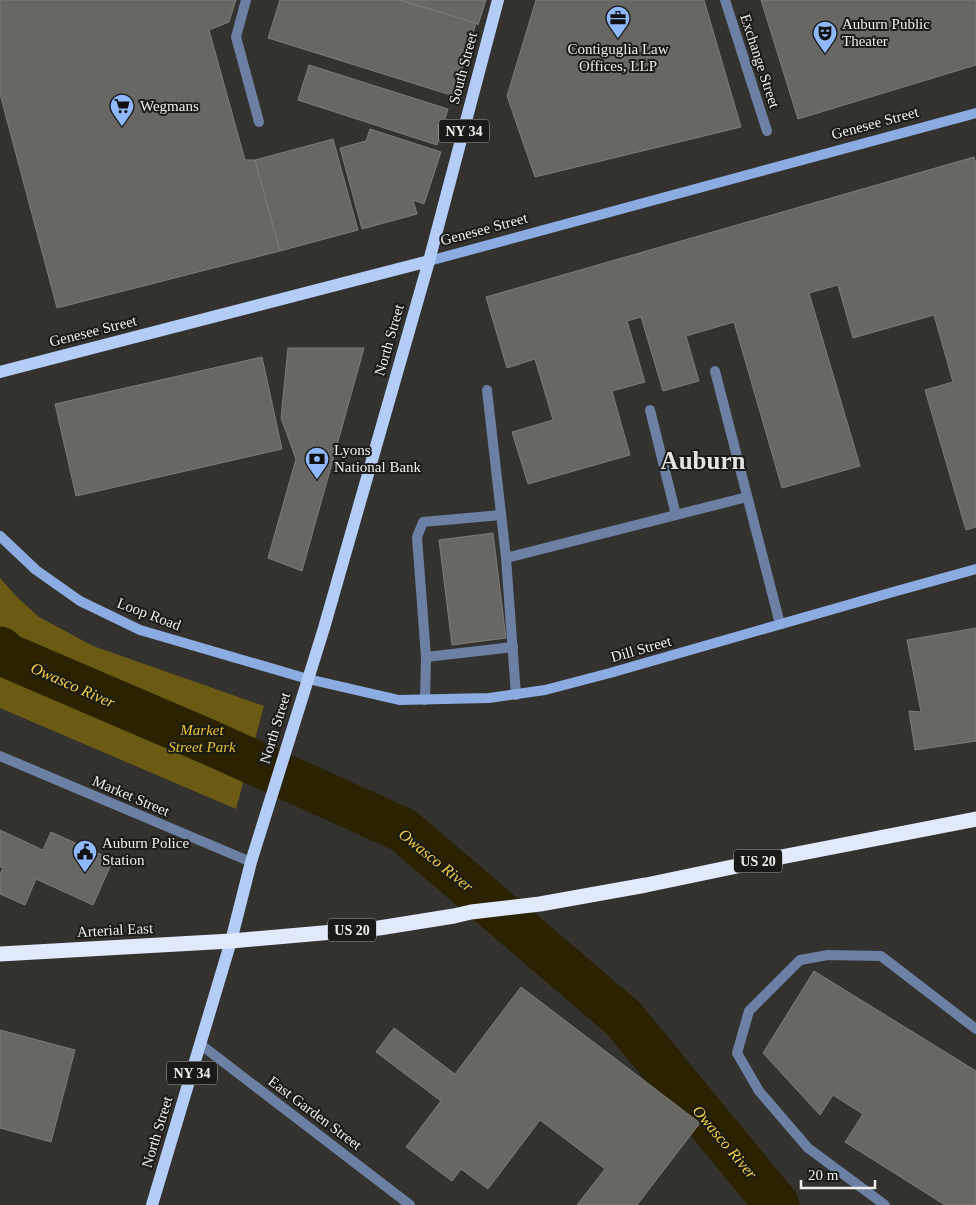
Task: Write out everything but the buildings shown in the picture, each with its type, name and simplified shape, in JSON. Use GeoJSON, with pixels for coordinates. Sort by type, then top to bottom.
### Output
{"type":"FeatureCollection","features":[{"type":"Feature","properties":{"kind":"highway","name":"US 20"},"geometry":{"type":"LineString","coordinates":[[231,941],[379,928],[471,912],[540,904],[646,885],[976,819]]}},
{"type":"Feature","properties":{"kind":"highway","name":"Arterial East"},"geometry":{"type":"LineString","coordinates":[[0,954],[231,941]]}},
{"type":"Feature","properties":{"kind":"main road","name":"South Street"},"geometry":{"type":"LineString","coordinates":[[429,261],[498,0]]}},
{"type":"Feature","properties":{"kind":"main road","name":"Genesee Street"},"geometry":{"type":"LineString","coordinates":[[0,372],[429,261]]}},
{"type":"Feature","properties":{"kind":"main road","name":"North Street"},"geometry":{"type":"LineString","coordinates":[[152,1205],[231,941],[251,862],[324,628],[429,261]]}},
{"type":"Feature","properties":{"kind":"street"},"geometry":{"type":"LineString","coordinates":[[246,0],[236,37],[260,122]]}},
{"type":"Feature","properties":{"kind":"street","name":"Exchange Street"},"geometry":{"type":"LineString","coordinates":[[725,0],[767,131]]}},
{"type":"Feature","properties":{"kind":"street","name":"Genesee Street"},"geometry":{"type":"LineString","coordinates":[[429,261],[976,113]]}},
{"type":"Feature","properties":{"kind":"street"},"geometry":{"type":"LineString","coordinates":[[715,371],[780,624]]}},
{"type":"Feature","properties":{"kind":"street"},"geometry":{"type":"LineString","coordinates":[[487,390],[506,558],[516,694]]}},
{"type":"Feature","properties":{"kind":"street"},"geometry":{"type":"LineString","coordinates":[[650,410],[676,514]]}},
{"type":"Feature","properties":{"kind":"street"},"geometry":{"type":"LineString","coordinates":[[506,558],[747,496]]}},
{"type":"Feature","properties":{"kind":"street"},"geometry":{"type":"LineString","coordinates":[[425,700],[426,657],[417,537],[423,522],[501,515]]}},
{"type":"Feature","properties":{"kind":"street","name":"Loop Road"},"geometry":{"type":"LineString","coordinates":[[0,536],[36,570],[80,601],[140,630],[308,679]]}},
{"type":"Feature","properties":{"kind":"street","name":"Dill Street"},"geometry":{"type":"LineString","coordinates":[[308,679],[399,700],[489,698],[545,690],[976,569]]}},
{"type":"Feature","properties":{"kind":"street"},"geometry":{"type":"LineString","coordinates":[[426,657],[513,648]]}},
{"type":"Feature","properties":{"kind":"street","name":"Market Street"},"geometry":{"type":"LineString","coordinates":[[0,756],[251,862]]}},
{"type":"Feature","properties":{"kind":"street"},"geometry":{"type":"LineString","coordinates":[[885,1205],[808,1148],[759,1090],[737,1053],[749,1011],[800,960],[828,955],[881,956],[976,1030]]}},
{"type":"Feature","properties":{"kind":"street","name":"East Garden Street"},"geometry":{"type":"LineString","coordinates":[[200,1044],[410,1205]]}},
{"type":"Feature","properties":{"kind":"green space","name":"Market Street Park"},"geometry":{"type":"Polygon","coordinates":[[[0,578],[39,617],[93,646],[264,706],[236,809],[0,708],[0,578]]]}},
{"type":"Feature","properties":{"kind":"waterway","name":"Owasco River"},"geometry":{"type":"LineString","coordinates":[[0,649],[8,656],[211,743],[403,830],[623,1018],[777,1205]]}},
{"type":"Feature","properties":{"kind":"place","name":"Contiguglia Law Offices, LLP"},"geometry":{"type":"Point","coordinates":[618,39]}},
{"type":"Feature","properties":{"kind":"place","name":"Auburn Public Theater"},"geometry":{"type":"Point","coordinates":[825,54]}},
{"type":"Feature","properties":{"kind":"place","name":"Wegmans"},"geometry":{"type":"Point","coordinates":[122,127]}},
{"type":"Feature","properties":{"kind":"place","name":"Lyons National Bank"},"geometry":{"type":"Point","coordinates":[317,480]}},
{"type":"Feature","properties":{"kind":"place","name":"Auburn Police Station"},"geometry":{"type":"Point","coordinates":[85,873]}},
{"type":"Feature","properties":{"kind":"district","name":"Auburn"},"geometry":{"type":"Point","coordinates":[703,460]}}]}
